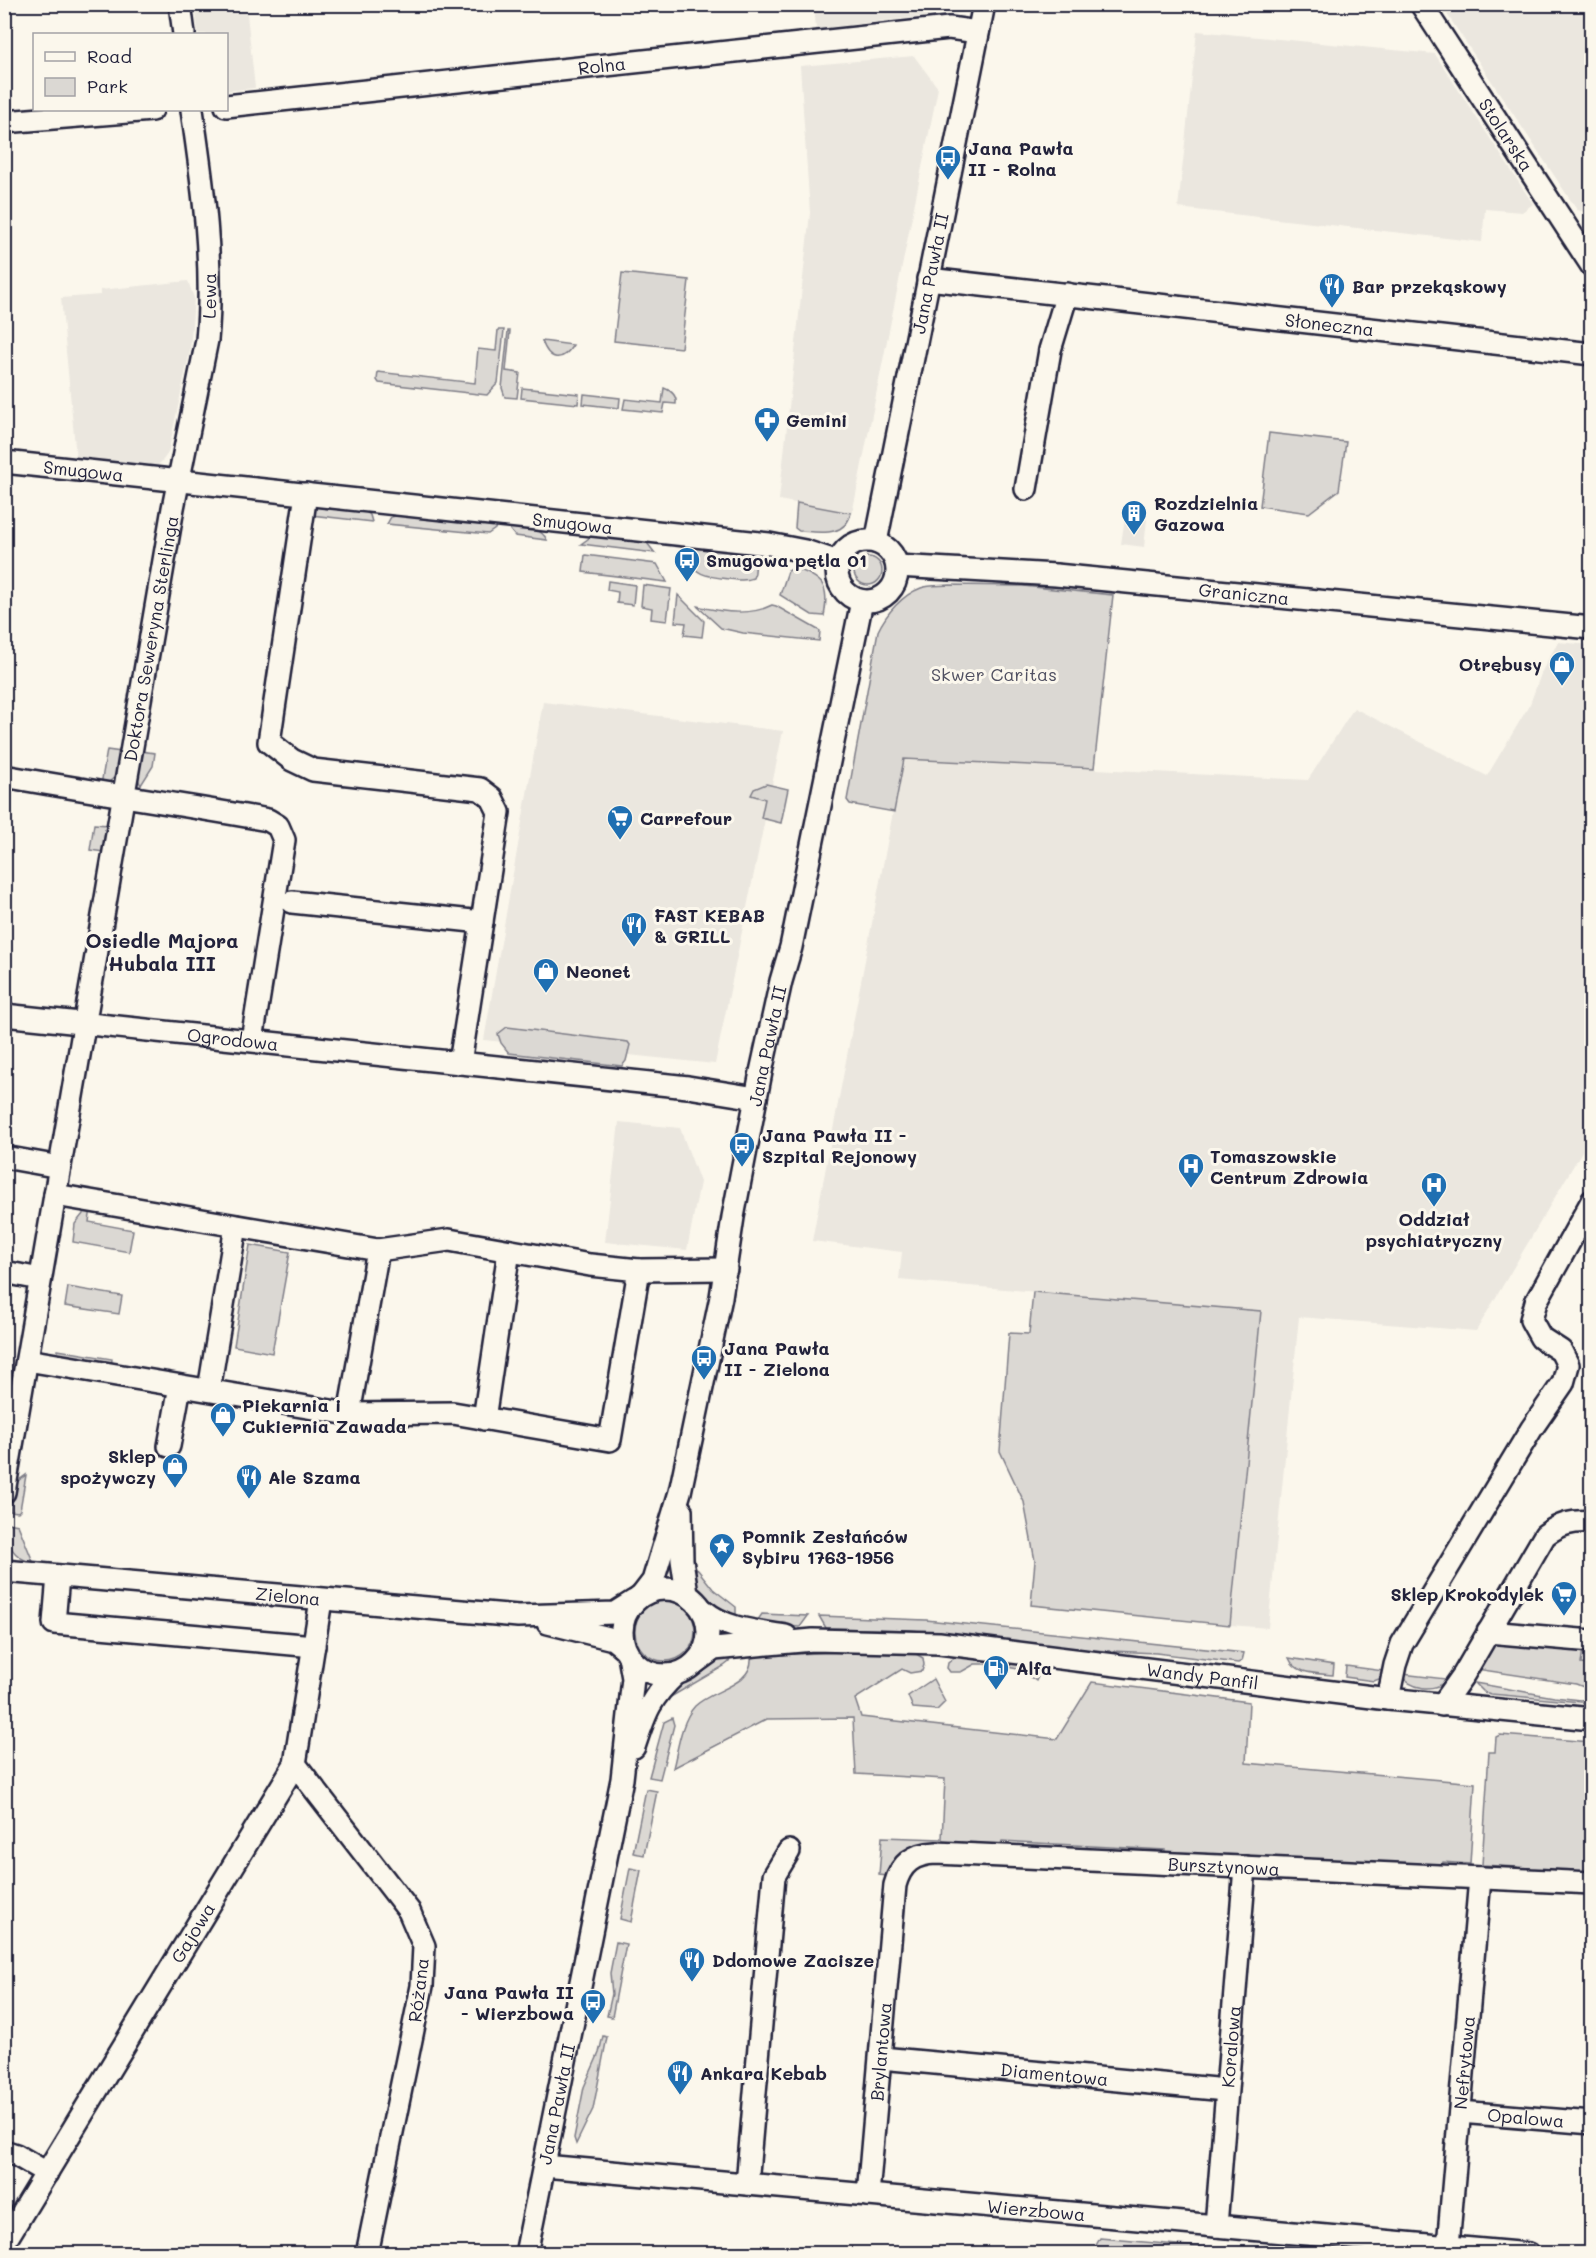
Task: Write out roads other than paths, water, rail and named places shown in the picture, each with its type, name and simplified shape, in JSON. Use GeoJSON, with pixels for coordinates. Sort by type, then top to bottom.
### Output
{"type":"FeatureCollection","features":[{"type":"Feature","properties":{"kind":"street"},"geometry":{"type":"LineString","coordinates":[[180,4],[184,33]]}},
{"type":"Feature","properties":{"kind":"street","name":"Jana Pawła II"},"geometry":{"type":"LineString","coordinates":[[876,542],[984,4]]}},
{"type":"Feature","properties":{"kind":"street","name":"Stolarska"},"geometry":{"type":"LineString","coordinates":[[1421,4],[1503,127],[1584,239],[1592,266]]}},
{"type":"Feature","properties":{"kind":"street","name":"Rolna"},"geometry":{"type":"LineString","coordinates":[[228,106],[949,28],[978,32]]}},
{"type":"Feature","properties":{"kind":"street"},"geometry":{"type":"LineString","coordinates":[[4,122],[140,111]]}},
{"type":"Feature","properties":{"kind":"street","name":"Lewa"},"geometry":{"type":"LineString","coordinates":[[178,481],[204,361],[209,317],[209,265],[192,111]]}},
{"type":"Feature","properties":{"kind":"street","name":"Słoneczna"},"geometry":{"type":"LineString","coordinates":[[928,279],[1592,354]]}},
{"type":"Feature","properties":{"kind":"street"},"geometry":{"type":"LineString","coordinates":[[1026,489],[1050,350],[1067,294]]}},
{"type":"Feature","properties":{"kind":"street","name":"Smugowa"},"geometry":{"type":"LineString","coordinates":[[4,462],[769,544],[805,551],[838,562]]}},
{"type":"Feature","properties":{"kind":"street","name":"Doktora Seweryna Sterlinga"},"geometry":{"type":"LineString","coordinates":[[4,1492],[13,1388],[27,1360],[178,481]]}},
{"type":"Feature","properties":{"kind":"street"},"geometry":{"type":"LineString","coordinates":[[306,494],[269,742],[292,760],[313,770],[480,789],[492,798],[499,812],[460,1063]]}},
{"type":"Feature","properties":{"kind":"street"},"geometry":{"type":"LineString","coordinates":[[868,540],[876,542],[883,545],[894,556],[897,575],[893,586],[883,597],[862,600],[852,597],[838,580],[838,562],[843,552],[852,544],[868,540]]}},
{"type":"Feature","properties":{"kind":"street","name":"Graniczna"},"geometry":{"type":"LineString","coordinates":[[897,566],[1068,576],[1592,627]]}},
{"type":"Feature","properties":{"kind":"street","name":"Jana Pawła II"},"geometry":{"type":"LineString","coordinates":[[638,1598],[653,1581],[680,1492],[726,1269],[733,1217],[756,1098],[781,981],[791,947],[862,600]]}},
{"type":"Feature","properties":{"kind":"street"},"geometry":{"type":"LineString","coordinates":[[4,776],[123,797],[149,798],[268,820],[278,826],[284,840],[252,1040]]}},
{"type":"Feature","properties":{"kind":"street"},"geometry":{"type":"LineString","coordinates":[[292,902],[482,922]]}},
{"type":"Feature","properties":{"kind":"street","name":"Ogrodowa"},"geometry":{"type":"LineString","coordinates":[[4,1015],[688,1087],[756,1098]]}},
{"type":"Feature","properties":{"kind":"street"},"geometry":{"type":"LineString","coordinates":[[4,1157],[60,1167]]}},
{"type":"Feature","properties":{"kind":"street"},"geometry":{"type":"LineString","coordinates":[[55,1196],[378,1250],[449,1240],[590,1265],[639,1270],[726,1269]]}},
{"type":"Feature","properties":{"kind":"street"},"geometry":{"type":"LineString","coordinates":[[1388,1699],[1402,1644],[1563,1383],[1568,1365],[1561,1351],[1541,1338],[1531,1320],[1536,1302],[1592,1201]]}},
{"type":"Feature","properties":{"kind":"street"},"geometry":{"type":"LineString","coordinates":[[209,1390],[236,1226]]}},
{"type":"Feature","properties":{"kind":"street"},"geometry":{"type":"LineString","coordinates":[[349,1414],[378,1250]]}},
{"type":"Feature","properties":{"kind":"street"},"geometry":{"type":"LineString","coordinates":[[484,1419],[509,1251]]}},
{"type":"Feature","properties":{"kind":"street"},"geometry":{"type":"LineString","coordinates":[[27,1360],[349,1414],[453,1413],[610,1440],[639,1270]]}},
{"type":"Feature","properties":{"kind":"street"},"geometry":{"type":"LineString","coordinates":[[4,1272],[40,1279]]}},
{"type":"Feature","properties":{"kind":"street"},"geometry":{"type":"LineString","coordinates":[[169,1446],[180,1386]]}},
{"type":"Feature","properties":{"kind":"street","name":"Jana Pawła II"},"geometry":{"type":"LineString","coordinates":[[680,1492],[681,1551],[687,1594]]}},
{"type":"Feature","properties":{"kind":"street"},"geometry":{"type":"LineString","coordinates":[[1442,1705],[1464,1674],[1545,1536],[1557,1527],[1575,1521],[1592,1522]]}},
{"type":"Feature","properties":{"kind":"street","name":"Zielona"},"geometry":{"type":"LineString","coordinates":[[4,1571],[518,1616],[615,1613],[638,1598]]}},
{"type":"Feature","properties":{"kind":"street"},"geometry":{"type":"LineString","coordinates":[[58,1576],[54,1623],[314,1646]]}},
{"type":"Feature","properties":{"kind":"street"},"geometry":{"type":"LineString","coordinates":[[665,1588],[676,1589],[687,1594],[703,1610],[707,1620],[709,1632],[703,1653],[696,1662],[676,1674],[655,1674],[645,1670],[627,1653],[621,1629],[623,1619],[638,1598],[665,1588]]}},
{"type":"Feature","properties":{"kind":"street","name":"Gajowa"},"geometry":{"type":"LineString","coordinates":[[4,2244],[295,1764],[321,1600]]}},
{"type":"Feature","properties":{"kind":"street","name":"Wandy Panfil"},"geometry":{"type":"LineString","coordinates":[[703,1610],[716,1621],[740,1629],[813,1640]]}},
{"type":"Feature","properties":{"kind":"street","name":"Zielona"},"geometry":{"type":"LineString","coordinates":[[518,1616],[613,1639],[627,1653]]}},
{"type":"Feature","properties":{"kind":"street"},"geometry":{"type":"LineString","coordinates":[[1488,1632],[1592,1641]]}},
{"type":"Feature","properties":{"kind":"street","name":"Wandy Panfil"},"geometry":{"type":"LineString","coordinates":[[696,1662],[714,1649],[813,1640],[939,1643],[1388,1699],[1592,1719]]}},
{"type":"Feature","properties":{"kind":"street","name":"Jana Pawła II"},"geometry":{"type":"LineString","coordinates":[[526,2253],[622,1779],[633,1678],[627,1653]]}},
{"type":"Feature","properties":{"kind":"street","name":"Jana Pawła II"},"geometry":{"type":"LineString","coordinates":[[622,1779],[649,1704],[658,1690],[676,1674]]}},
{"type":"Feature","properties":{"kind":"street","name":"Różana"},"geometry":{"type":"LineString","coordinates":[[295,1764],[409,1911],[424,1946],[422,1986],[368,2253]]}},
{"type":"Feature","properties":{"kind":"street"},"geometry":{"type":"LineString","coordinates":[[747,2184],[774,1876],[789,1851]]}},
{"type":"Feature","properties":{"kind":"street","name":"Bursztynowa"},"geometry":{"type":"LineString","coordinates":[[893,1908],[899,1873],[905,1863],[922,1854],[936,1852],[1592,1883]]}},
{"type":"Feature","properties":{"kind":"street","name":"Koralowa"},"geometry":{"type":"LineString","coordinates":[[1216,2226],[1245,1867]]}},
{"type":"Feature","properties":{"kind":"street","name":"Nefrytowa"},"geometry":{"type":"LineString","coordinates":[[1448,2247],[1480,1878]]}},
{"type":"Feature","properties":{"kind":"street","name":"Brylantowa"},"geometry":{"type":"LineString","coordinates":[[868,2195],[893,1908]]}},
{"type":"Feature","properties":{"kind":"street","name":"Diamentowa"},"geometry":{"type":"LineString","coordinates":[[881,2058],[1226,2090]]}},
{"type":"Feature","properties":{"kind":"street","name":"Opalowa"},"geometry":{"type":"LineString","coordinates":[[1460,2112],[1592,2123]]}},
{"type":"Feature","properties":{"kind":"street"},"geometry":{"type":"LineString","coordinates":[[4,2151],[16,2155],[47,2173]]}},
{"type":"Feature","properties":{"kind":"street","name":"Wierzbowa"},"geometry":{"type":"LineString","coordinates":[[544,2166],[1528,2253]]}},
{"type":"Feature","properties":{"kind":"place","name":"Jana Pawła II - Rolna"},"geometry":{"type":"Point","coordinates":[948,181]}},
{"type":"Feature","properties":{"kind":"place","name":"Bar przekąskowy"},"geometry":{"type":"Point","coordinates":[1332,309]}},
{"type":"Feature","properties":{"kind":"place","name":"Gemini"},"geometry":{"type":"Point","coordinates":[767,443]}},
{"type":"Feature","properties":{"kind":"place","name":"Rozdzielnia Gazowa"},"geometry":{"type":"Point","coordinates":[1134,536]}},
{"type":"Feature","properties":{"kind":"place","name":"Smugowa pętla 01"},"geometry":{"type":"Point","coordinates":[687,583]}},
{"type":"Feature","properties":{"kind":"place","name":"Otrębusy"},"geometry":{"type":"Point","coordinates":[1562,687]}},
{"type":"Feature","properties":{"kind":"place","name":"Carrefour"},"geometry":{"type":"Point","coordinates":[620,841]}},
{"type":"Feature","properties":{"kind":"place","name":"FAST KEBAB & GRILL"},"geometry":{"type":"Point","coordinates":[634,948]}},
{"type":"Feature","properties":{"kind":"place","name":"Neonet"},"geometry":{"type":"Point","coordinates":[546,994]}},
{"type":"Feature","properties":{"kind":"place","name":"Jana Pawła II - Szpital Rejonowy"},"geometry":{"type":"Point","coordinates":[742,1168]}},
{"type":"Feature","properties":{"kind":"place","name":"Tomaszowskie Centrum Zdrowia"},"geometry":{"type":"Point","coordinates":[1191,1189]}},
{"type":"Feature","properties":{"kind":"place","name":"Oddział psychiatryczny"},"geometry":{"type":"Point","coordinates":[1434,1208]}},
{"type":"Feature","properties":{"kind":"place","name":"Jana Pawła II - Zielona"},"geometry":{"type":"Point","coordinates":[704,1381]}},
{"type":"Feature","properties":{"kind":"place","name":"Piekarnia i Cukiernia Zawada"},"geometry":{"type":"Point","coordinates":[223,1438]}},
{"type":"Feature","properties":{"kind":"place","name":"Sklep spożywczy"},"geometry":{"type":"Point","coordinates":[175,1489]}},
{"type":"Feature","properties":{"kind":"place","name":"Ale Szama"},"geometry":{"type":"Point","coordinates":[249,1500]}},
{"type":"Feature","properties":{"kind":"place","name":"Pomnik Zesłańców Sybiru 1763-1956"},"geometry":{"type":"Point","coordinates":[722,1569]}},
{"type":"Feature","properties":{"kind":"place","name":"Sklep Krokodylek"},"geometry":{"type":"Point","coordinates":[1564,1617]}},
{"type":"Feature","properties":{"kind":"place","name":"Alfa"},"geometry":{"type":"Point","coordinates":[996,1691]}},
{"type":"Feature","properties":{"kind":"place","name":"Ddomowe Zacisze"},"geometry":{"type":"Point","coordinates":[692,1983]}},
{"type":"Feature","properties":{"kind":"place","name":"Jana Pawła II - Wierzbowa"},"geometry":{"type":"Point","coordinates":[593,2025]}},
{"type":"Feature","properties":{"kind":"place","name":"Ankara Kebab"},"geometry":{"type":"Point","coordinates":[680,2096]}},
{"type":"Feature","properties":{"kind":"district","name":"Osiedle Majora Hubala III"},"geometry":{"type":"Point","coordinates":[162,952]}},
{"type":"Feature","properties":{"kind":"park label","name":"Skwer Caritas"},"geometry":{"type":"Point","coordinates":[994,674]}}]}
